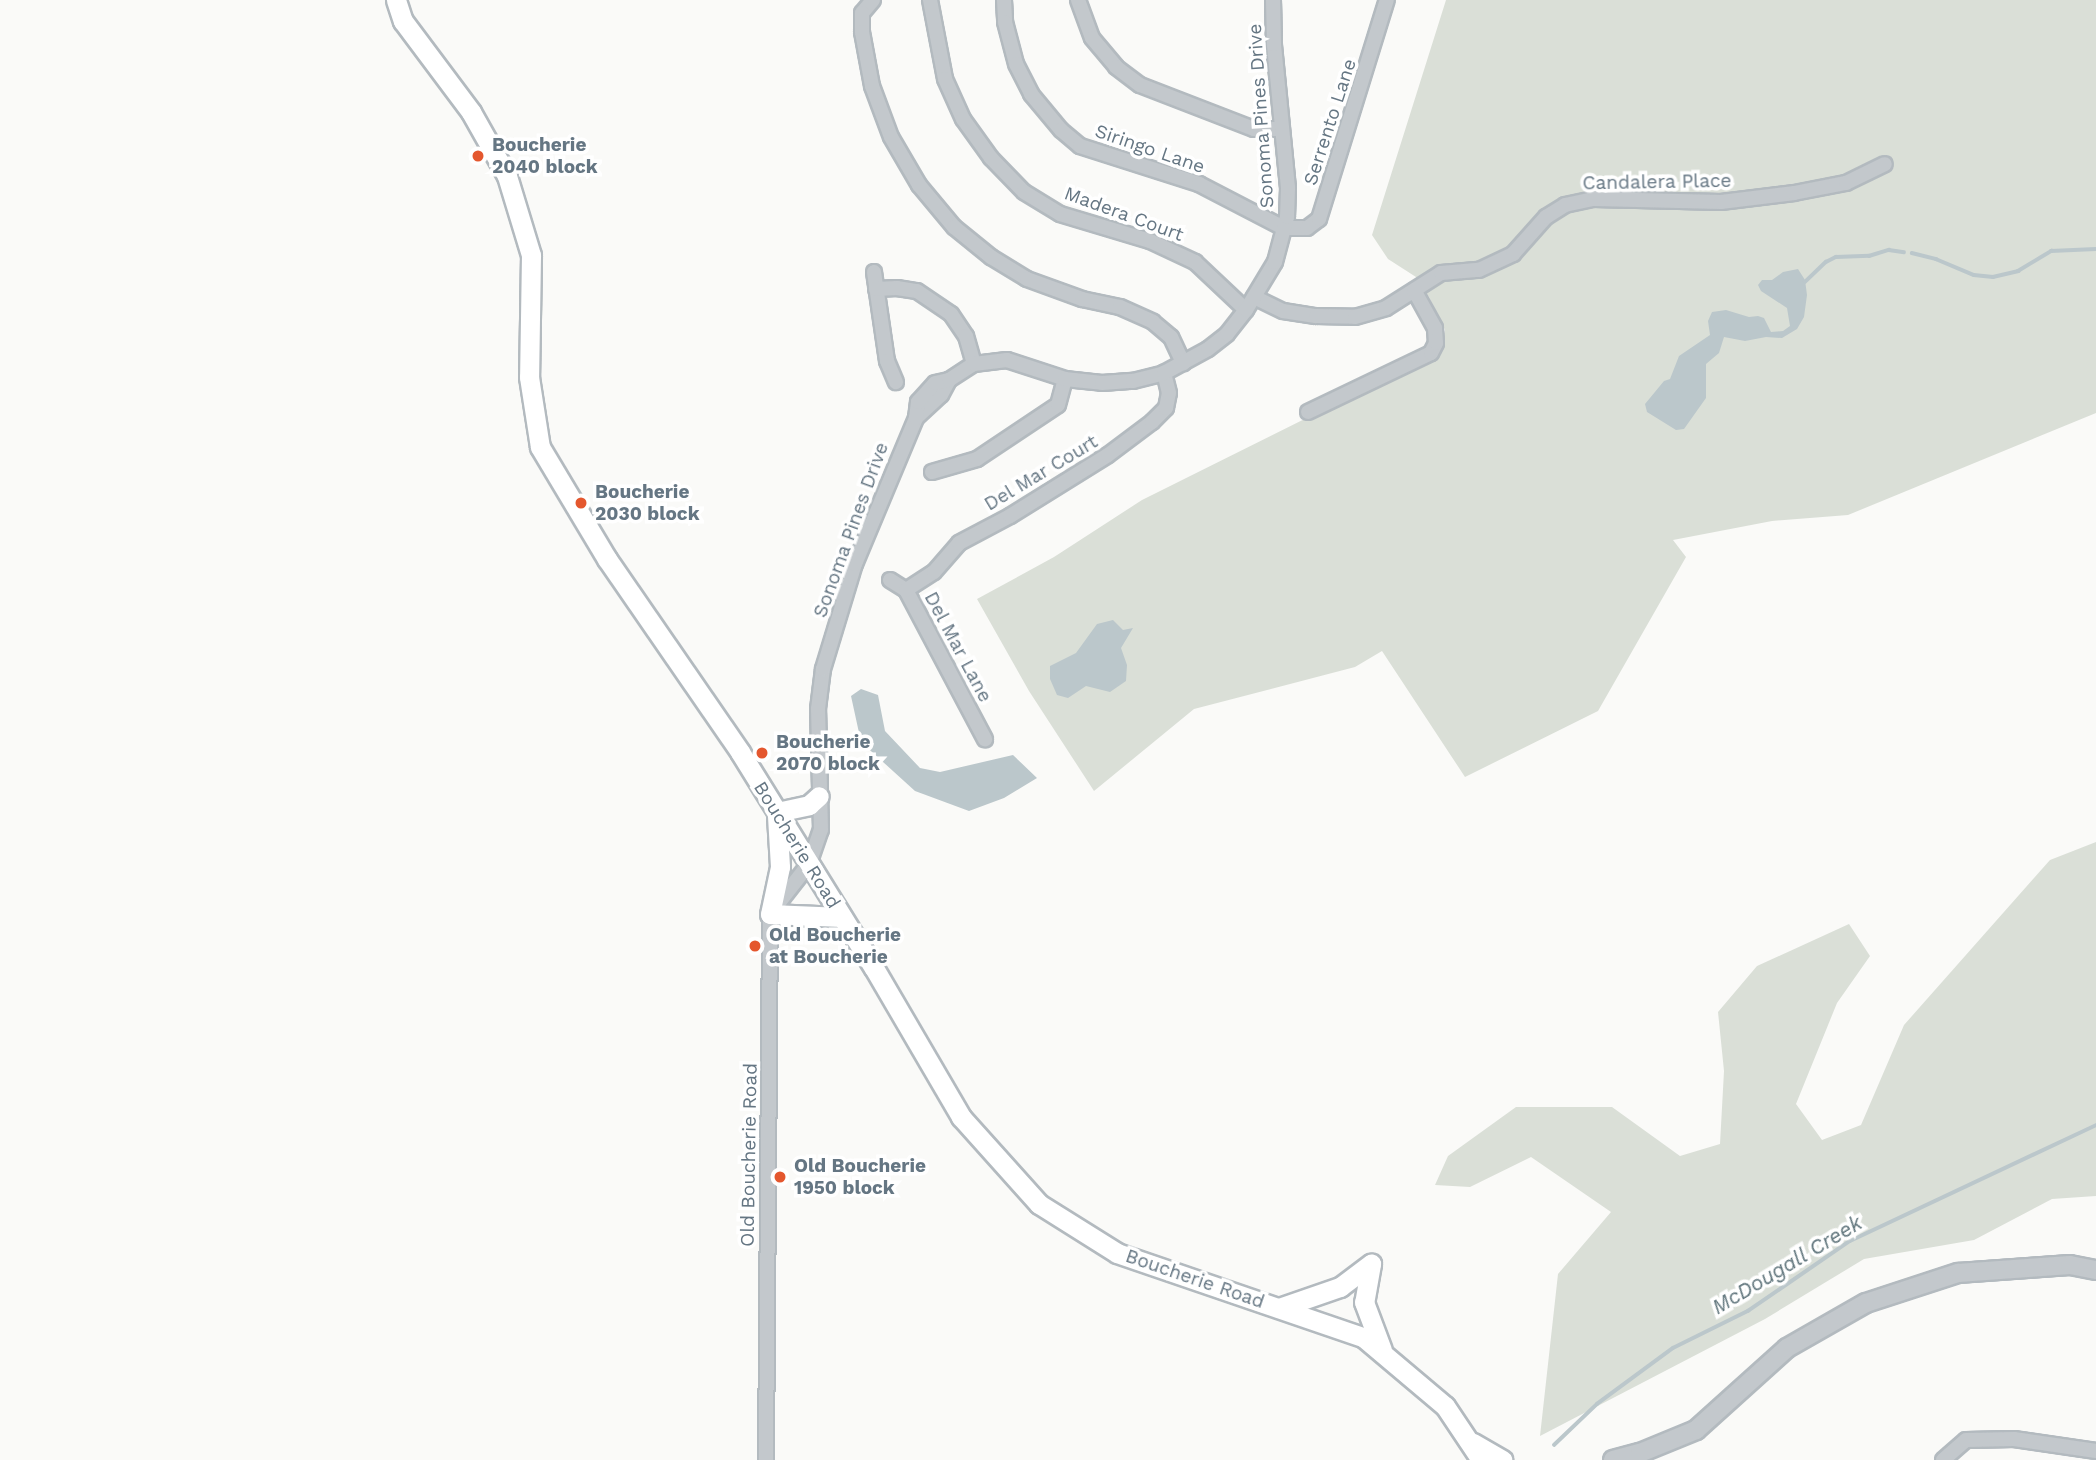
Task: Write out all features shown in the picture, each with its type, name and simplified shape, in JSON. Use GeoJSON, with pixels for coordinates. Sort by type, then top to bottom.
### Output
{"type":"FeatureCollection","features":[{"type":"Feature","properties":{"kind":"main road","name":"Boucherie Road"},"geometry":{"type":"LineString","coordinates":[[396,0],[403,21],[471,112],[507,176],[531,255],[529,377],[540,447],[607,559],[740,752],[961,1117],[1039,1204],[1117,1253],[1363,1337],[1445,1406],[1481,1460]]}},
{"type":"Feature","properties":{"kind":"main road"},"geometry":{"type":"LineString","coordinates":[[819,796],[808,805],[777,812],[780,867],[770,914],[842,917]]}},
{"type":"Feature","properties":{"kind":"main road"},"geometry":{"type":"LineString","coordinates":[[1279,1308],[1340,1287],[1371,1264],[1364,1302],[1383,1354]]}},
{"type":"Feature","properties":{"kind":"main road"},"geometry":{"type":"LineString","coordinates":[[1469,1441],[1503,1460]]}},
{"type":"Feature","properties":{"kind":"street"},"geometry":{"type":"LineString","coordinates":[[873,0],[862,13],[862,32],[872,86],[891,137],[919,185],[954,228],[991,257],[1027,279],[1082,299],[1120,307],[1153,322],[1171,337],[1182,363]]}},
{"type":"Feature","properties":{"kind":"street","name":"Madera Court"},"geometry":{"type":"LineString","coordinates":[[930,0],[946,79],[963,118],[991,158],[1024,192],[1060,214],[1150,241],[1195,262],[1246,310]]}},
{"type":"Feature","properties":{"kind":"street","name":"Siringo Lane"},"geometry":{"type":"LineString","coordinates":[[1004,0],[1005,22],[1016,64],[1031,94],[1061,130],[1080,146],[1199,184],[1284,228]]}},
{"type":"Feature","properties":{"kind":"street"},"geometry":{"type":"LineString","coordinates":[[1078,0],[1092,38],[1116,68],[1140,85],[1255,129],[1282,129]]}},
{"type":"Feature","properties":{"kind":"street","name":"Sonoma Pines Drive"},"geometry":{"type":"LineString","coordinates":[[809,864],[821,831],[821,770],[816,730],[824,669],[855,564],[916,418],[918,402],[936,383],[949,380],[974,364],[1007,360],[1065,379],[1102,383],[1133,381],[1164,373],[1208,349],[1227,334],[1246,310],[1275,262],[1284,228],[1288,188],[1273,0]]}},
{"type":"Feature","properties":{"kind":"street","name":"Serrento Lane"},"geometry":{"type":"LineString","coordinates":[[1284,228],[1307,228],[1319,219],[1387,0]]}},
{"type":"Feature","properties":{"kind":"street","name":"Candalera Place"},"geometry":{"type":"LineString","coordinates":[[1254,297],[1283,311],[1316,316],[1354,317],[1386,308],[1441,273],[1479,270],[1513,254],[1546,217],[1566,205],[1594,199],[1721,202],[1794,193],[1846,183],[1885,164]]}},
{"type":"Feature","properties":{"kind":"street"},"geometry":{"type":"LineString","coordinates":[[874,272],[887,361],[896,382]]}},
{"type":"Feature","properties":{"kind":"street"},"geometry":{"type":"LineString","coordinates":[[876,289],[897,288],[917,292],[951,314],[966,336],[974,364]]}},
{"type":"Feature","properties":{"kind":"street"},"geometry":{"type":"LineString","coordinates":[[1308,412],[1431,353],[1436,343],[1436,328],[1414,290]]}},
{"type":"Feature","properties":{"kind":"street","name":"Del Mar Court"},"geometry":{"type":"LineString","coordinates":[[906,590],[934,572],[959,543],[1010,516],[1097,462],[1152,422],[1166,408],[1169,393],[1164,373]]}},
{"type":"Feature","properties":{"kind":"street"},"geometry":{"type":"LineString","coordinates":[[932,472],[977,459],[1058,405],[1065,379]]}},
{"type":"Feature","properties":{"kind":"street","name":"Del Mar Lane"},"geometry":{"type":"LineString","coordinates":[[890,580],[906,590],[985,739]]}},
{"type":"Feature","properties":{"kind":"street"},"geometry":{"type":"LineString","coordinates":[[770,914],[809,864]]}},
{"type":"Feature","properties":{"kind":"street","name":"Old Boucherie Road"},"geometry":{"type":"LineString","coordinates":[[766,1460],[770,914]]}},
{"type":"Feature","properties":{"kind":"street"},"geometry":{"type":"LineString","coordinates":[[1613,1460],[1640,1453],[1696,1430],[1787,1348],[1866,1303],[1958,1273],[2070,1265],[2096,1270]]}},
{"type":"Feature","properties":{"kind":"street"},"geometry":{"type":"LineString","coordinates":[[1943,1460],[1966,1440],[2014,1439],[2096,1451]]}},
{"type":"Feature","properties":{"kind":"shaded area"},"geometry":{"type":"Polygon","coordinates":[[[1446,0],[2096,0],[2096,413],[1848,515],[1772,521],[1673,540],[1686,557],[1598,711],[1465,777],[1382,651],[1355,667],[1194,709],[1094,791],[1029,691],[977,599],[1054,557],[1142,500],[1443,350],[1445,330],[1429,297],[1416,277],[1388,259],[1372,235],[1446,0]]]}},
{"type":"Feature","properties":{"kind":"shaded area"},"geometry":{"type":"Polygon","coordinates":[[[1798,269],[1805,280],[1807,295],[1804,317],[1797,329],[1782,338],[1766,337],[1745,341],[1724,337],[1719,353],[1706,364],[1706,398],[1684,429],[1676,430],[1647,412],[1645,404],[1664,381],[1670,379],[1679,356],[1710,335],[1708,321],[1712,312],[1726,310],[1749,317],[1764,318],[1771,332],[1783,331],[1790,326],[1787,308],[1761,291],[1758,285],[1762,280],[1772,280],[1783,272],[1798,269]]]}},
{"type":"Feature","properties":{"kind":"shaded area"},"geometry":{"type":"Polygon","coordinates":[[[1113,620],[1123,630],[1133,628],[1121,648],[1127,665],[1126,681],[1110,692],[1086,686],[1068,698],[1057,695],[1050,679],[1050,666],[1076,653],[1097,624],[1113,620]]]}},
{"type":"Feature","properties":{"kind":"shaded area"},"geometry":{"type":"Polygon","coordinates":[[[861,689],[878,695],[885,731],[920,768],[940,772],[1013,755],[1037,778],[1004,798],[969,811],[915,791],[861,742],[851,696],[861,689]]]}},
{"type":"Feature","properties":{"kind":"shaded area"},"geometry":{"type":"Polygon","coordinates":[[[2096,842],[2096,1196],[2052,1199],[1974,1240],[1864,1259],[1765,1319],[1540,1436],[1558,1274],[1611,1212],[1531,1157],[1470,1187],[1435,1185],[1448,1156],[1516,1107],[1612,1107],[1680,1156],[1720,1144],[1724,1071],[1718,1012],[1757,966],[1849,924],[1870,956],[1837,1003],[1796,1104],[1822,1140],[1861,1125],[1904,1025],[2050,860],[2096,842]]]}},
{"type":"Feature","properties":{"kind":"waterway"},"geometry":{"type":"LineString","coordinates":[[1912,253],[1936,259],[1974,275],[1993,277],[2018,271],[2051,251],[2096,249]]}},
{"type":"Feature","properties":{"kind":"waterway"},"geometry":{"type":"LineString","coordinates":[[1805,282],[1826,262],[1836,257],[1869,256],[1889,250],[1904,252]]}},
{"type":"Feature","properties":{"kind":"waterway","name":"McDougall Creek"},"geometry":{"type":"LineString","coordinates":[[1554,1445],[1597,1404],[1673,1348],[1748,1311],[1850,1241],[2096,1125]]}},
{"type":"Feature","properties":{"kind":"place","name":"Boucherie 2040 block"},"geometry":{"type":"Point","coordinates":[478,156]}},
{"type":"Feature","properties":{"kind":"place","name":"Boucherie 2030 block"},"geometry":{"type":"Point","coordinates":[581,503]}},
{"type":"Feature","properties":{"kind":"place","name":"Boucherie 2070 block"},"geometry":{"type":"Point","coordinates":[762,753]}},
{"type":"Feature","properties":{"kind":"place","name":"Old Boucherie at Boucherie"},"geometry":{"type":"Point","coordinates":[755,946]}},
{"type":"Feature","properties":{"kind":"place","name":"Old Boucherie 1950 block"},"geometry":{"type":"Point","coordinates":[780,1177]}}]}
